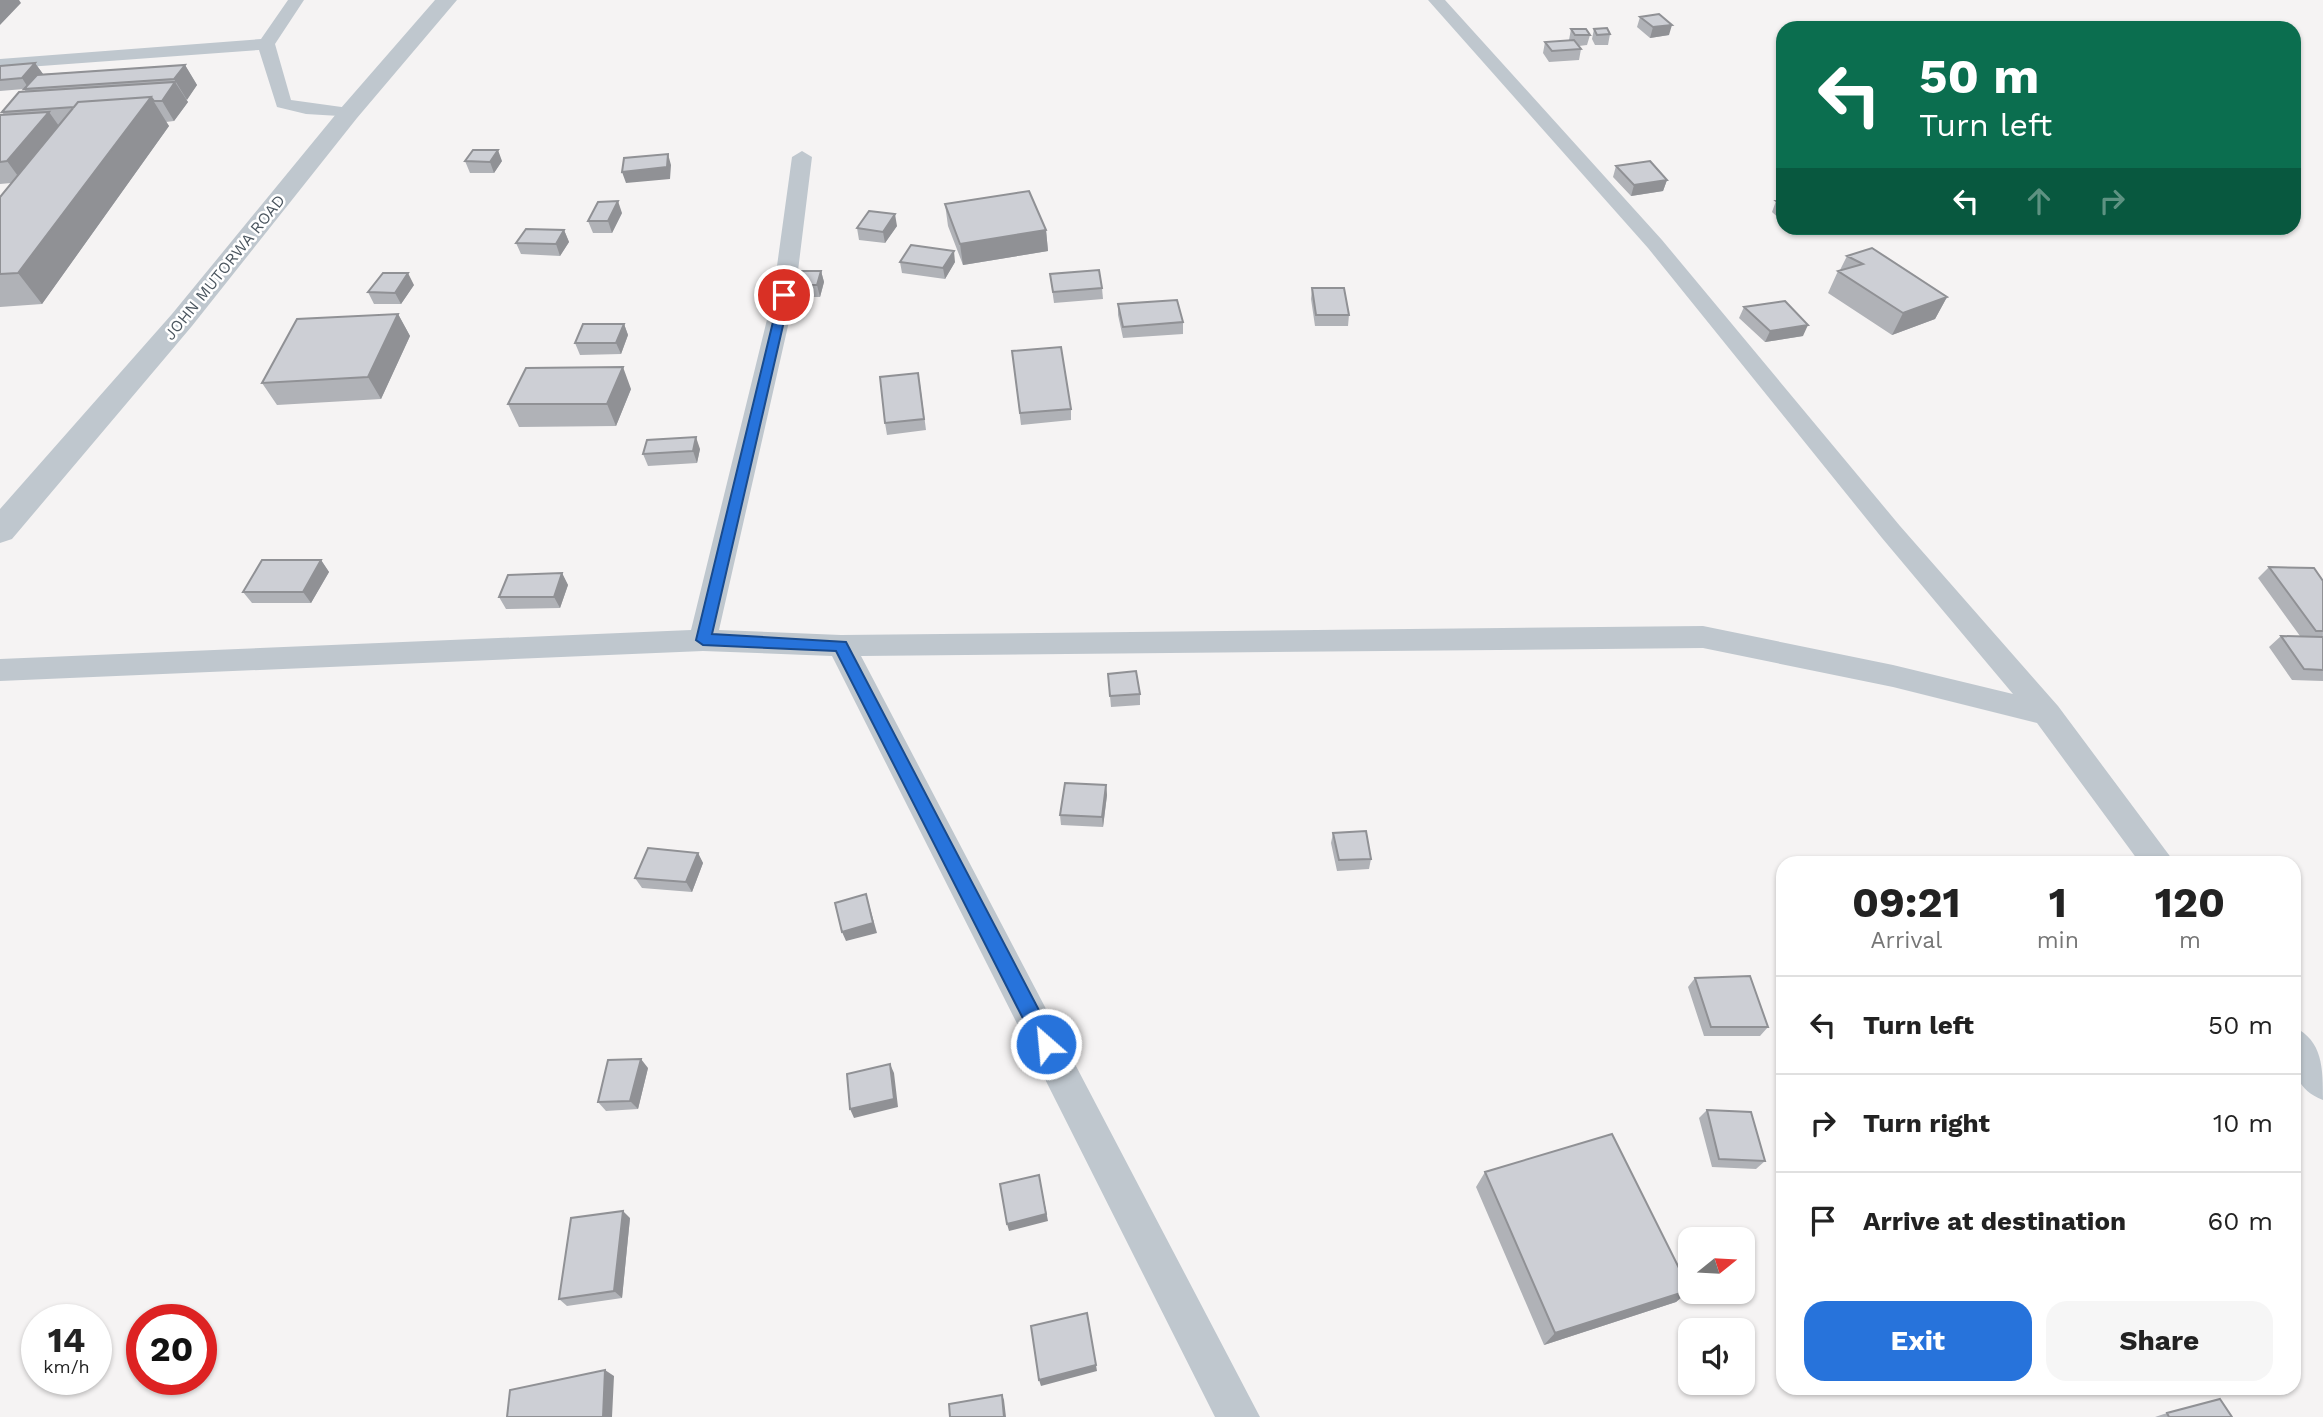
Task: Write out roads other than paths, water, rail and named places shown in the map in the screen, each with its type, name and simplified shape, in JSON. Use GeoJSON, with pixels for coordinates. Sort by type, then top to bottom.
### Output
{"type":"FeatureCollection","features":[{"type":"Feature","properties":{"kind":"street","name":"JOHN MUTORWA ROAD"},"geometry":{"type":"LineString","coordinates":[[0,531],[182,320],[349,113],[446,0]]}},
{"type":"Feature","properties":{"kind":"lane"},"geometry":{"type":"LineString","coordinates":[[266,44],[296,0]]}},
{"type":"Feature","properties":{"kind":"lane"},"geometry":{"type":"LineString","coordinates":[[1436,0],[1655,244],[1891,532],[2047,714],[2154,856]]}},
{"type":"Feature","properties":{"kind":"lane"},"geometry":{"type":"LineString","coordinates":[[0,64],[266,44]]}},
{"type":"Feature","properties":{"kind":"lane"},"geometry":{"type":"LineString","coordinates":[[266,44],[283,103],[306,109],[349,113]]}},
{"type":"Feature","properties":{"kind":"lane"},"geometry":{"type":"LineString","coordinates":[[703,640],[784,295],[802,157]]}},
{"type":"Feature","properties":{"kind":"lane"},"geometry":{"type":"LineString","coordinates":[[0,670],[703,640],[841,646],[1703,637],[1893,676],[2047,714]]}},
{"type":"Feature","properties":{"kind":"lane"},"geometry":{"type":"LineString","coordinates":[[841,646],[1238,1417]]}},
{"type":"Feature","properties":{"kind":"lane"},"geometry":{"type":"LineString","coordinates":[[2301,1053],[2323,1082]]}}]}
